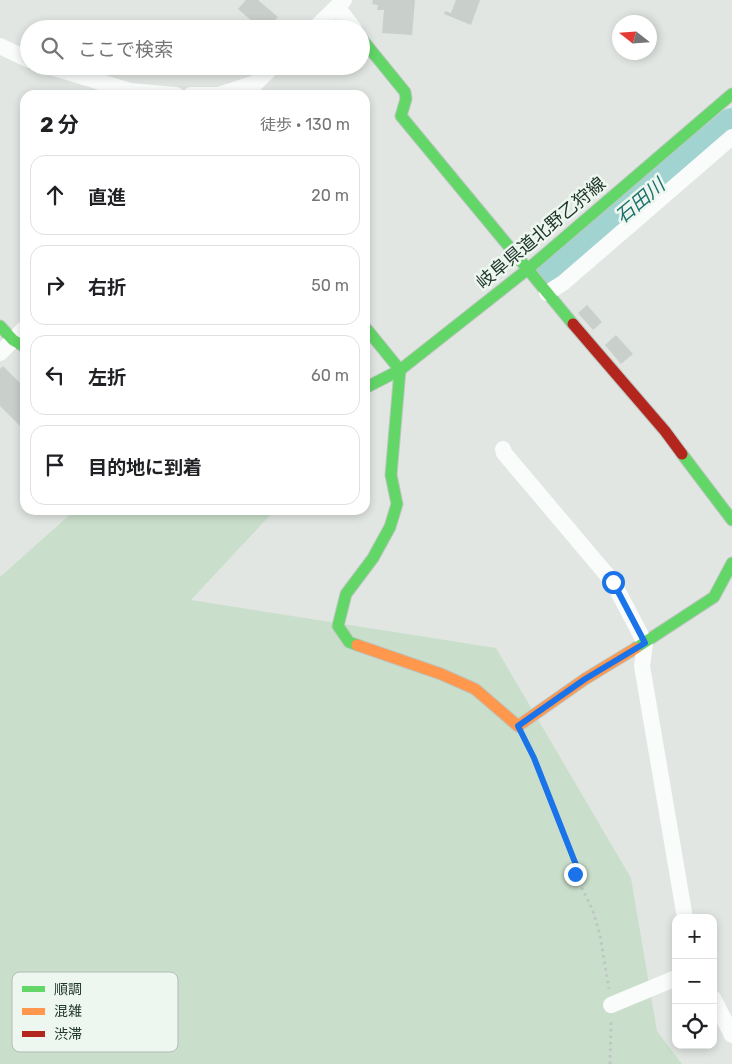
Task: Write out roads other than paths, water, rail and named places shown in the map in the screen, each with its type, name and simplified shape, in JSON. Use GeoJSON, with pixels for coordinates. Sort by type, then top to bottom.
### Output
{"type":"FeatureCollection","features":[{"type":"Feature","properties":{"kind":"street"},"geometry":{"type":"LineString","coordinates":[[323,20],[340,4],[349,20]]}},
{"type":"Feature","properties":{"kind":"street"},"geometry":{"type":"LineString","coordinates":[[0,46],[20,56]]}},
{"type":"Feature","properties":{"kind":"street"},"geometry":{"type":"LineString","coordinates":[[370,49],[405,92],[406,100],[401,116],[547,293],[665,431],[732,520]]}},
{"type":"Feature","properties":{"kind":"street"},"geometry":{"type":"LineString","coordinates":[[78,75],[127,90]]}},
{"type":"Feature","properties":{"kind":"street"},"geometry":{"type":"LineString","coordinates":[[250,89],[264,75]]}},
{"type":"Feature","properties":{"kind":"street","name":"岐阜県道北野乙狩線"},"geometry":{"type":"LineString","coordinates":[[370,385],[400,370],[528,269],[732,94]]}},
{"type":"Feature","properties":{"kind":"street"},"geometry":{"type":"LineString","coordinates":[[547,293],[563,283],[732,137]]}},
{"type":"Feature","properties":{"kind":"street"},"geometry":{"type":"LineString","coordinates":[[0,326],[19,343],[0,353]]}},
{"type":"Feature","properties":{"kind":"street"},"geometry":{"type":"LineString","coordinates":[[370,334],[400,370],[392,475],[397,504],[390,527],[373,558],[346,594],[338,626],[349,642],[442,674],[475,689],[518,726],[585,679],[645,643],[714,597],[732,563]]}},
{"type":"Feature","properties":{"kind":"street"},"geometry":{"type":"LineString","coordinates":[[503,449],[504,453],[613,582],[645,643],[642,666],[684,914]]}},
{"type":"Feature","properties":{"kind":"street"},"geometry":{"type":"LineString","coordinates":[[611,1006],[672,980]]}},
{"type":"Feature","properties":{"kind":"street"},"geometry":{"type":"LineString","coordinates":[[716,1004],[732,1035]]}},
{"type":"Feature","properties":{"kind":"waterway","name":"石田川"},"geometry":{"type":"LineString","coordinates":[[549,277],[732,125]]}}]}
